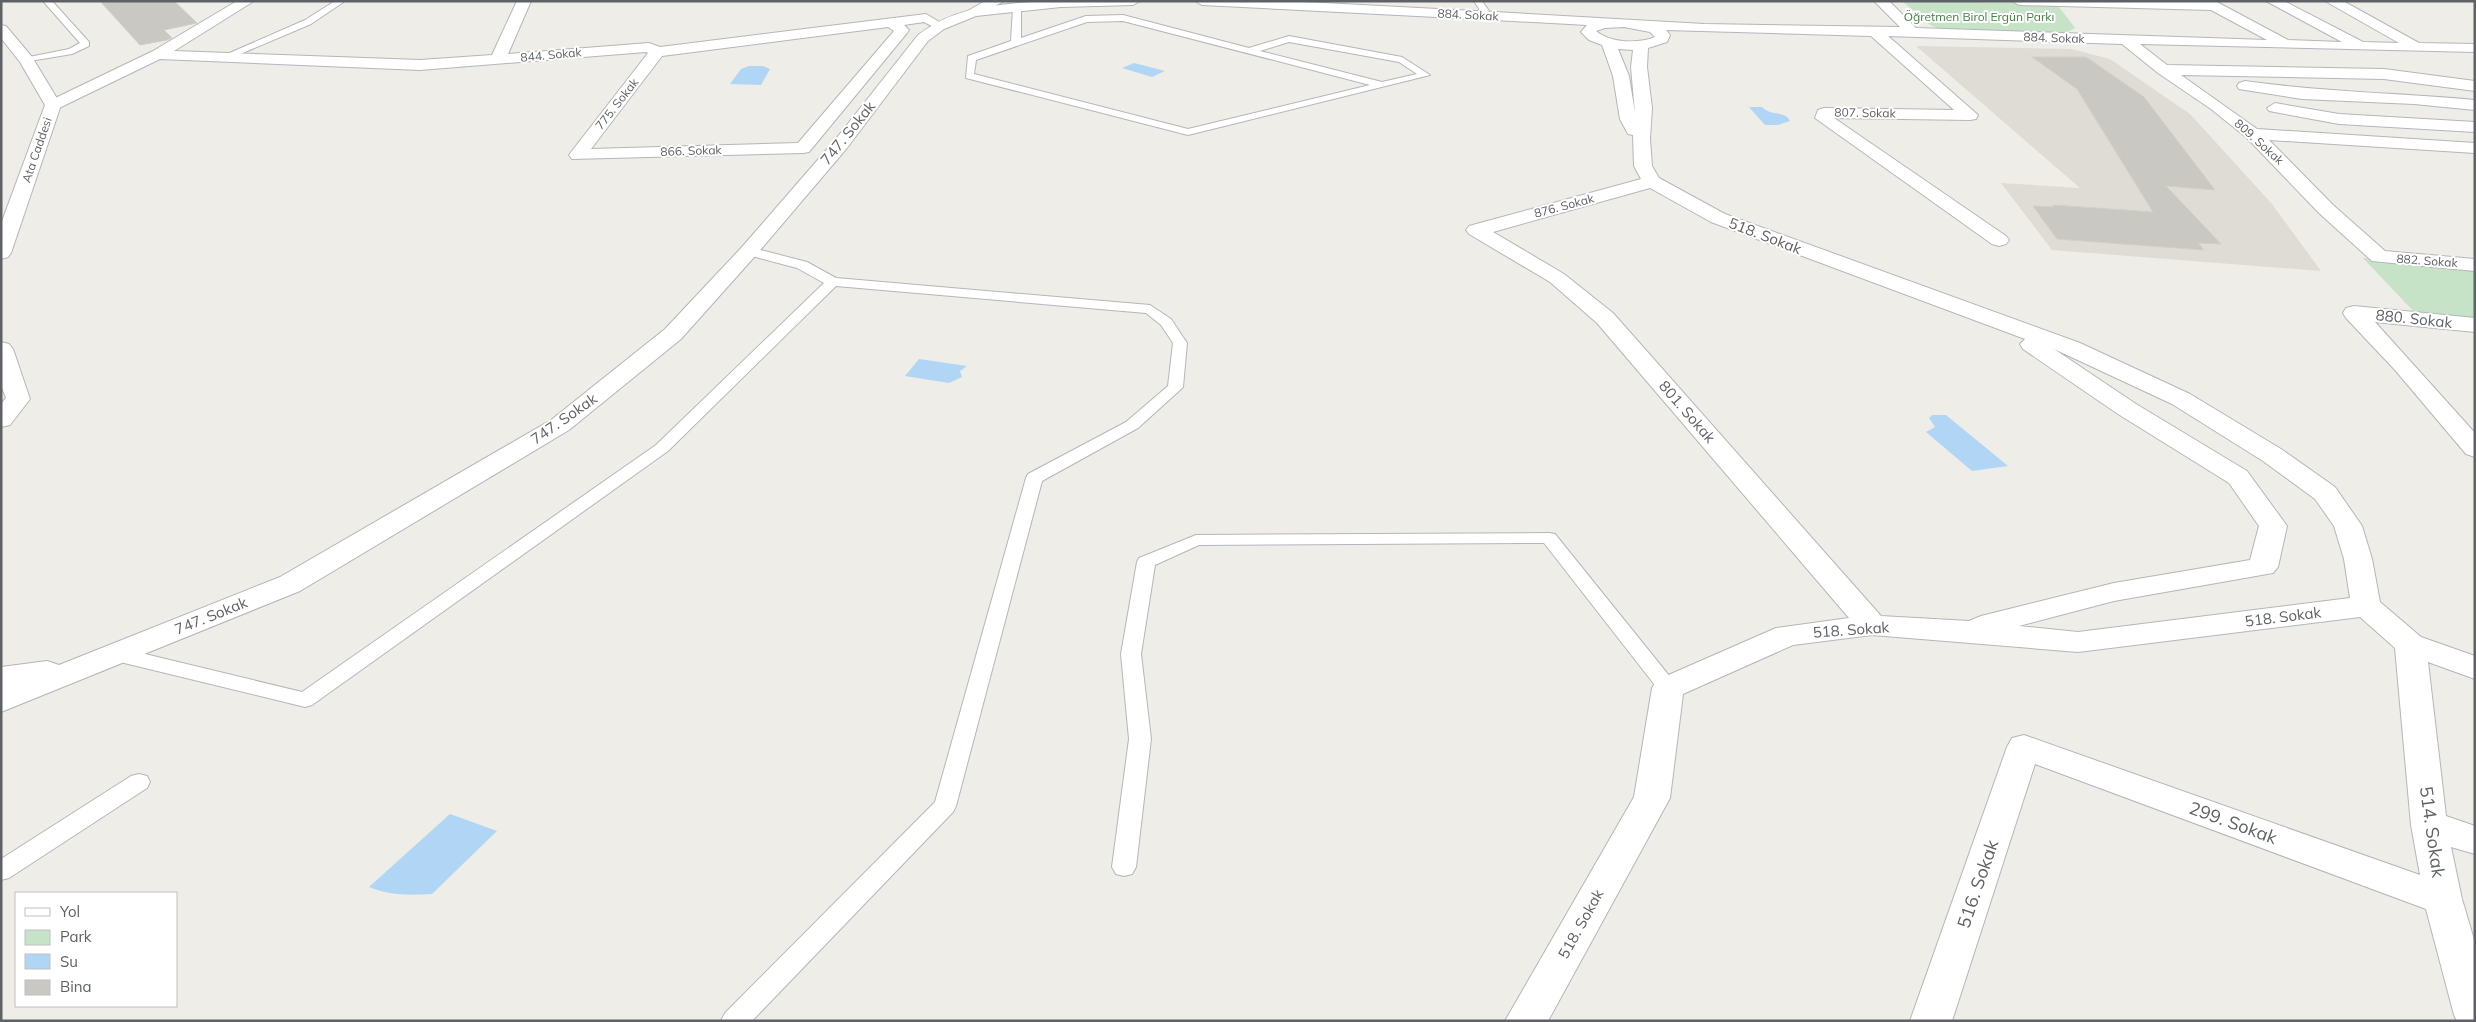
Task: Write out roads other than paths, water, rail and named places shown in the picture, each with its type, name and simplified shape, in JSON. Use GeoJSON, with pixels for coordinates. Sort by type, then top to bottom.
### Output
{"type":"FeatureCollection","features":[{"type":"Feature","properties":{"kind":"street"},"geometry":{"type":"LineString","coordinates":[[53,105],[158,54],[246,1]]}},
{"type":"Feature","properties":{"kind":"street"},"geometry":{"type":"LineString","coordinates":[[498,59],[524,1]]}},
{"type":"Feature","properties":{"kind":"street"},"geometry":{"type":"LineString","coordinates":[[973,12],[997,1]]}},
{"type":"Feature","properties":{"kind":"street"},"geometry":{"type":"LineString","coordinates":[[904,5],[933,22],[973,12],[1061,3],[1133,1]]}},
{"type":"Feature","properties":{"kind":"street","name":"884. Sokak"},"geometry":{"type":"LineString","coordinates":[[1202,1],[1477,8],[1614,23],[1782,31],[1912,32],[2127,41],[2475,48]]}},
{"type":"Feature","properties":{"kind":"street"},"geometry":{"type":"LineString","coordinates":[[1881,1],[1912,32]]}},
{"type":"Feature","properties":{"kind":"street"},"geometry":{"type":"LineString","coordinates":[[2019,1],[2208,4],[2290,45]]}},
{"type":"Feature","properties":{"kind":"street"},"geometry":{"type":"LineString","coordinates":[[2273,1],[2363,46]]}},
{"type":"Feature","properties":{"kind":"street"},"geometry":{"type":"LineString","coordinates":[[2332,1],[2417,47]]}},
{"type":"Feature","properties":{"kind":"street"},"geometry":{"type":"LineString","coordinates":[[2056,2],[2075,28],[2094,40]]}},
{"type":"Feature","properties":{"kind":"street"},"geometry":{"type":"LineString","coordinates":[[1477,8],[1603,41],[1646,44],[1684,42],[1782,31]]}},
{"type":"Feature","properties":{"kind":"street","name":"844. Sokak"},"geometry":{"type":"LineString","coordinates":[[158,54],[420,65],[648,47],[657,52],[892,23],[933,22]]}},
{"type":"Feature","properties":{"kind":"street","name":"747. Sokak"},"geometry":{"type":"LineString","coordinates":[[80,668],[290,584],[560,426],[673,334],[749,251],[841,144],[923,38],[933,22]]}},
{"type":"Feature","properties":{"kind":"street","name":"866. Sokak"},"geometry":{"type":"LineString","coordinates":[[578,155],[804,148],[902,30],[892,23]]}},
{"type":"Feature","properties":{"kind":"street"},"geometry":{"type":"LineString","coordinates":[[1614,23],[1589,29],[1588,32],[1603,41],[1621,76],[1628,120],[1640,139]]}},
{"type":"Feature","properties":{"kind":"street"},"geometry":{"type":"LineString","coordinates":[[1634,24],[1654,28],[1663,35],[1658,42],[1646,44]]}},
{"type":"Feature","properties":{"kind":"street","name":"Ata Caddesi"},"geometry":{"type":"LineString","coordinates":[[1,29],[27,60],[53,105],[1,253]]}},
{"type":"Feature","properties":{"kind":"street","name":"807. Sokak"},"geometry":{"type":"LineString","coordinates":[[1875,32],[1970,114],[1824,113],[1823,118],[1999,240]]}},
{"type":"Feature","properties":{"kind":"street","name":"809. Sokak"},"geometry":{"type":"LineString","coordinates":[[2127,41],[2163,70],[2185,83],[2253,134],[2379,257]]}},
{"type":"Feature","properties":{"kind":"street"},"geometry":{"type":"LineString","coordinates":[[1646,44],[1639,67],[1644,108],[1640,139],[1642,166],[1652,182]]}},
{"type":"Feature","properties":{"kind":"street"},"geometry":{"type":"LineString","coordinates":[[2448,48],[2475,59]]}},
{"type":"Feature","properties":{"kind":"street","name":"775. Sokak"},"geometry":{"type":"LineString","coordinates":[[578,155],[657,52]]}},
{"type":"Feature","properties":{"kind":"street"},"geometry":{"type":"LineString","coordinates":[[2163,70],[2384,74],[2475,86]]}},
{"type":"Feature","properties":{"kind":"street"},"geometry":{"type":"LineString","coordinates":[[2185,83],[2241,85],[2302,94],[2414,99],[2475,105]]}},
{"type":"Feature","properties":{"kind":"street"},"geometry":{"type":"LineString","coordinates":[[2217,106],[2243,106]]}},
{"type":"Feature","properties":{"kind":"street"},"geometry":{"type":"LineString","coordinates":[[2260,106],[2339,119],[2475,128]]}},
{"type":"Feature","properties":{"kind":"street"},"geometry":{"type":"LineString","coordinates":[[2253,134],[2475,148]]}},
{"type":"Feature","properties":{"kind":"street","name":"876. Sokak"},"geometry":{"type":"LineString","coordinates":[[1476,230],[1652,182]]}},
{"type":"Feature","properties":{"kind":"street","name":"518. Sokak"},"geometry":{"type":"LineString","coordinates":[[1526,1021],[1652,798],[1668,688],[1787,635],[1872,625],[1963,631],[2078,642],[2366,606],[2358,559],[2348,526],[2325,493],[2272,455],[2181,399],[2072,348],[2000,324],[1718,218],[1652,182]]}},
{"type":"Feature","properties":{"kind":"street","name":"801. Sokak"},"geometry":{"type":"LineString","coordinates":[[1476,230],[1557,278],[1605,318],[1872,625]]}},
{"type":"Feature","properties":{"kind":"street","name":"882. Sokak"},"geometry":{"type":"LineString","coordinates":[[2379,257],[2475,264]]}},
{"type":"Feature","properties":{"kind":"street","name":"880. Sokak"},"geometry":{"type":"LineString","coordinates":[[2475,325],[2354,313],[2403,365],[2475,449]]}},
{"type":"Feature","properties":{"kind":"street"},"geometry":{"type":"LineString","coordinates":[[1963,631],[2114,592],[2263,567],[2273,526],[2238,477],[2127,409],[2000,324]]}},
{"type":"Feature","properties":{"kind":"street"},"geometry":{"type":"LineString","coordinates":[[1,349],[18,399],[1,420]]}},
{"type":"Feature","properties":{"kind":"street"},"geometry":{"type":"LineString","coordinates":[[2366,606],[2410,644],[2475,668]]}},
{"type":"Feature","properties":{"kind":"street","name":"514. Sokak"},"geometry":{"type":"LineString","coordinates":[[2410,644],[2429,825],[2443,899],[2475,1015]]}},
{"type":"Feature","properties":{"kind":"street"},"geometry":{"type":"LineString","coordinates":[[1,678],[80,668]]}},
{"type":"Feature","properties":{"kind":"street"},"geometry":{"type":"LineString","coordinates":[[1,701],[80,668]]}},
{"type":"Feature","properties":{"kind":"street","name":"299. Sokak"},"geometry":{"type":"LineString","coordinates":[[2024,747],[2443,899]]}},
{"type":"Feature","properties":{"kind":"street","name":"516. Sokak"},"geometry":{"type":"LineString","coordinates":[[1931,1021],[2024,747]]}},
{"type":"Feature","properties":{"kind":"street"},"geometry":{"type":"LineString","coordinates":[[2429,825],[2475,840]]}},
{"type":"Feature","properties":{"kind":"lane"},"geometry":{"type":"LineString","coordinates":[[27,60],[72,50],[86,44],[47,1]]}},
{"type":"Feature","properties":{"kind":"lane"},"geometry":{"type":"LineString","coordinates":[[223,58],[308,22],[341,1]]}},
{"type":"Feature","properties":{"kind":"lane"},"geometry":{"type":"LineString","coordinates":[[1016,8],[1016,43]]}},
{"type":"Feature","properties":{"kind":"lane"},"geometry":{"type":"LineString","coordinates":[[1251,51],[1289,39],[1402,60],[1424,75],[1188,132],[969,76],[971,58],[1086,19],[1123,18],[1382,85]]}},
{"type":"Feature","properties":{"kind":"lane"},"geometry":{"type":"LineString","coordinates":[[734,1021],[945,806],[1034,478],[1132,425],[1175,387],[1180,343],[1166,322],[1150,309],[833,282],[802,265],[749,251]]}},
{"type":"Feature","properties":{"kind":"lane"},"geometry":{"type":"LineString","coordinates":[[116,654],[305,700],[662,448],[833,282]]}},
{"type":"Feature","properties":{"kind":"lane"},"geometry":{"type":"LineString","coordinates":[[1124,867],[1140,739],[1131,654],[1146,562],[1196,540],[1549,538],[1668,688]]}},
{"type":"Feature","properties":{"kind":"lane"},"geometry":{"type":"LineString","coordinates":[[1,871],[139,782]]}},
{"type":"Feature","properties":{"kind":"water"},"geometry":{"type":"Polygon","coordinates":[[[1134,63],[1165,71],[1152,77],[1122,68],[1134,63]]]}},
{"type":"Feature","properties":{"kind":"water"},"geometry":{"type":"Polygon","coordinates":[[[749,66],[763,66],[770,69],[761,85],[730,84],[741,69],[749,66]]]}},
{"type":"Feature","properties":{"kind":"water"},"geometry":{"type":"Polygon","coordinates":[[[1749,107],[1762,107],[1770,112],[1785,116],[1790,121],[1778,125],[1765,125],[1749,107]]]}},
{"type":"Feature","properties":{"kind":"water"},"geometry":{"type":"Polygon","coordinates":[[[919,359],[967,366],[960,371],[962,377],[949,383],[905,376],[919,359]]]}},
{"type":"Feature","properties":{"kind":"water"},"geometry":{"type":"Polygon","coordinates":[[[1932,415],[1946,415],[2008,466],[1972,471],[1926,432],[1935,427],[1929,418],[1932,415]]]}},
{"type":"Feature","properties":{"kind":"water"},"geometry":{"type":"Polygon","coordinates":[[[450,814],[497,831],[432,894],[407,895],[369,887],[450,814]]]}},
{"type":"Feature","properties":{"kind":"park label","name":"Öğretmen Birol Ergün Parkı"},"geometry":{"type":"Point","coordinates":[1979,17]}}]}
